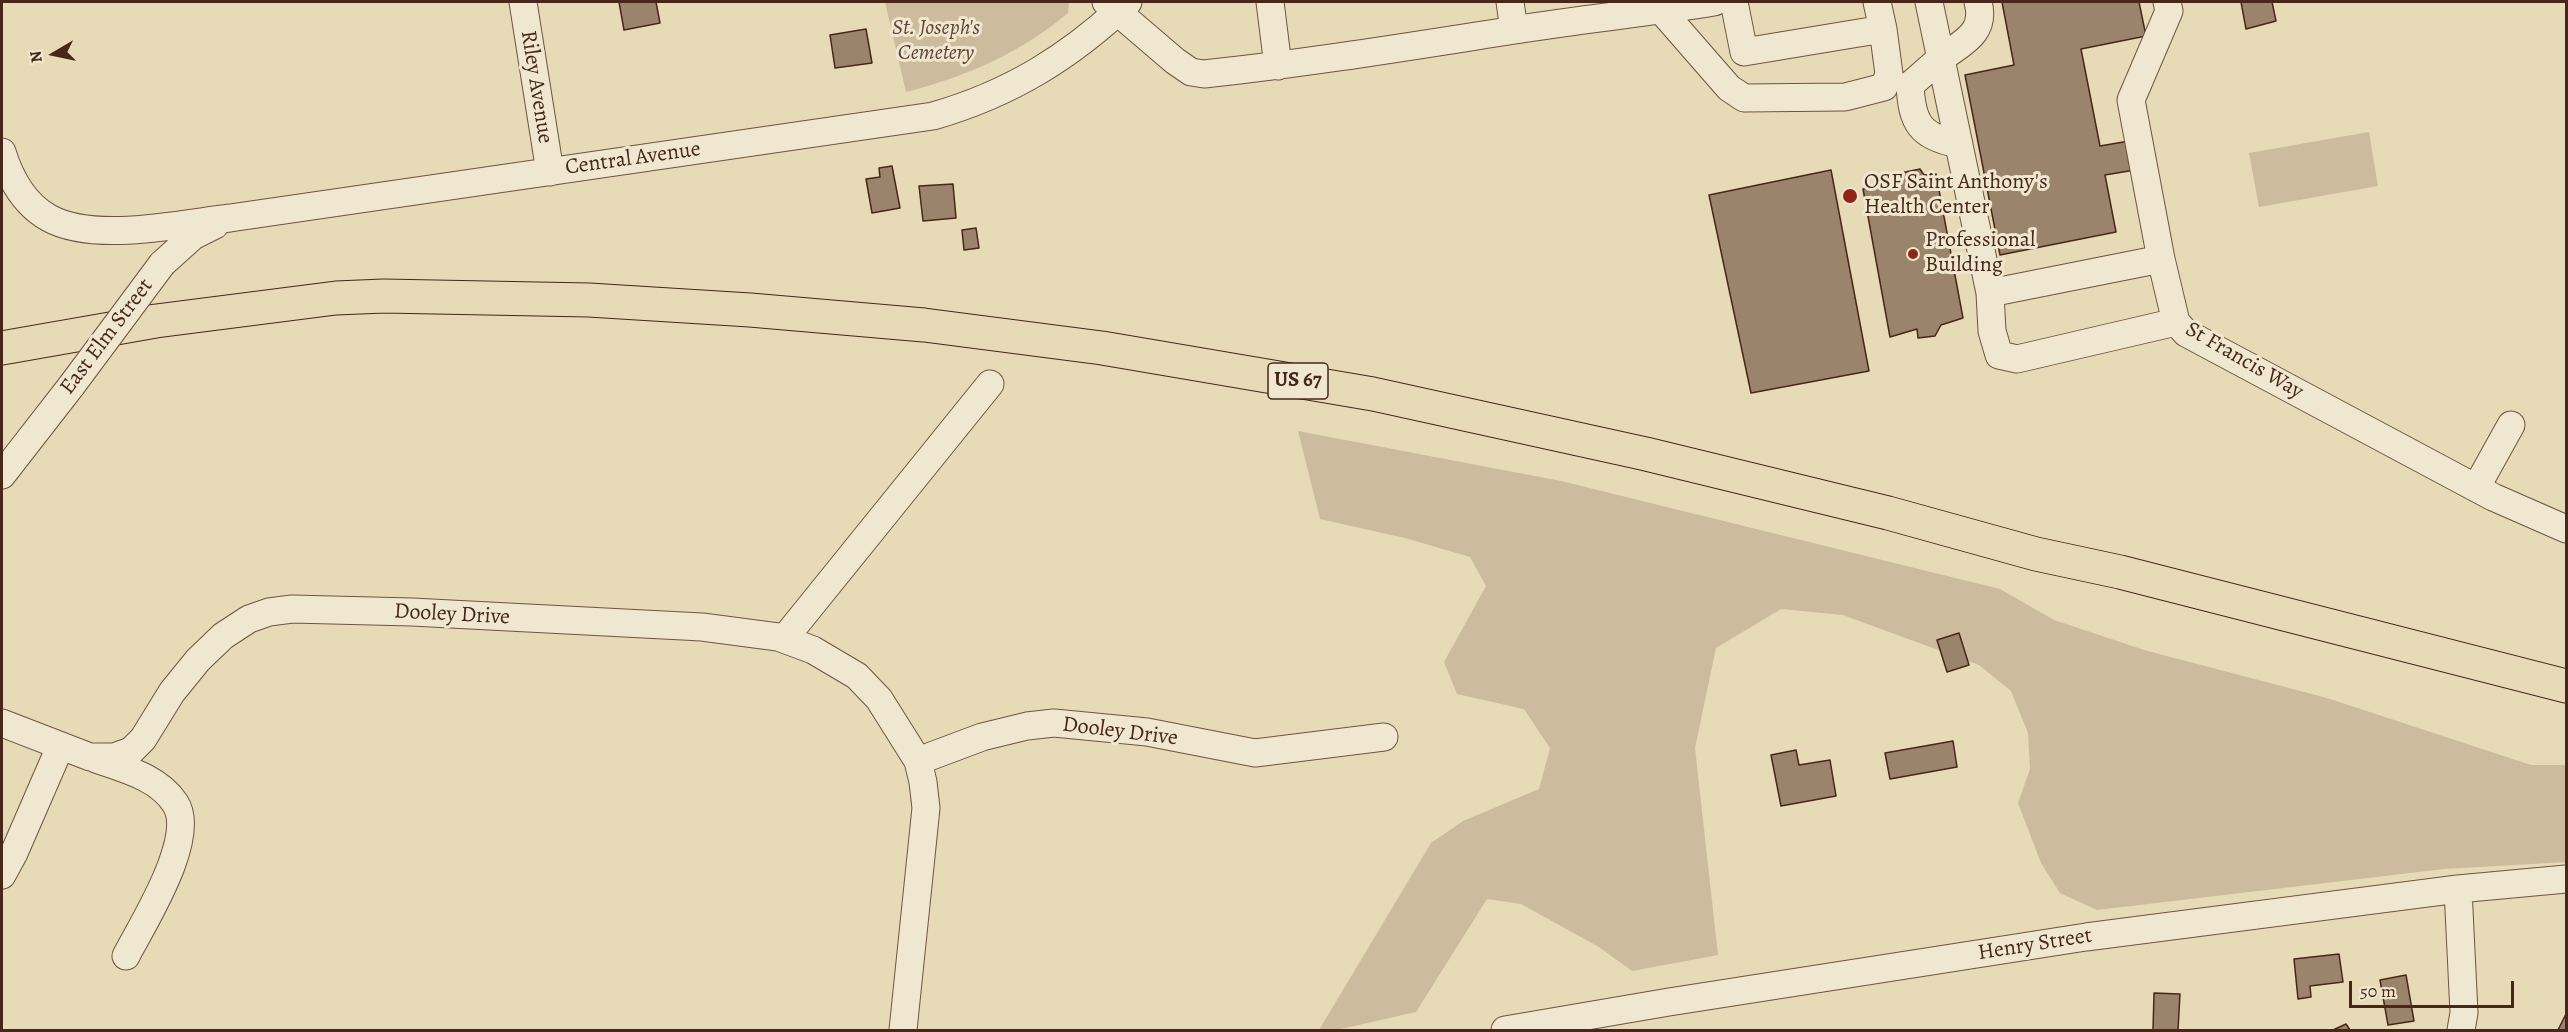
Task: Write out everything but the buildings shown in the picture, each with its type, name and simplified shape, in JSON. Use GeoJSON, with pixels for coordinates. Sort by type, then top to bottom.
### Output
{"type":"FeatureCollection","features":[{"type":"Feature","properties":{"kind":"highway","name":"US 67"},"geometry":{"type":"LineString","coordinates":[[2,348],[156,321],[336,298],[384,296],[589,300],[738,309],[924,325],[1102,348],[1372,394],[1646,454],[1888,513],[2036,554],[2120,572],[2566,686]]}},
{"type":"Feature","properties":{"kind":"street","name":"Riley Avenue"},"geometry":{"type":"LineString","coordinates":[[523,2],[550,172]]}},
{"type":"Feature","properties":{"kind":"street"},"geometry":{"type":"LineString","coordinates":[[1270,2],[1278,66]]}},
{"type":"Feature","properties":{"kind":"street"},"geometry":{"type":"LineString","coordinates":[[1510,2],[1514,30]]}},
{"type":"Feature","properties":{"kind":"street"},"geometry":{"type":"LineString","coordinates":[[1117,5],[1191,72],[1204,74],[1278,66],[1514,30],[1628,8],[1671,7],[1714,2]]}},
{"type":"Feature","properties":{"kind":"street"},"geometry":{"type":"LineString","coordinates":[[1734,2],[1744,51],[1883,29]]}},
{"type":"Feature","properties":{"kind":"street"},"geometry":{"type":"LineString","coordinates":[[1877,2],[1883,29],[1918,126],[1938,141],[1959,144]]}},
{"type":"Feature","properties":{"kind":"street"},"geometry":{"type":"LineString","coordinates":[[1929,2],[1990,293],[1992,331],[1999,355],[2017,358],[2176,322]]}},
{"type":"Feature","properties":{"kind":"street","name":"St Francis Way"},"geometry":{"type":"LineString","coordinates":[[2167,2],[2169,11],[2131,100],[2161,259],[2176,322],[2186,333],[2476,488],[2566,529]]}},
{"type":"Feature","properties":{"kind":"street"},"geometry":{"type":"LineString","coordinates":[[1671,7],[1729,88],[1744,98],[1845,96],[1884,87],[1962,46],[1978,26],[1980,10],[1978,3]]}},
{"type":"Feature","properties":{"kind":"street","name":"Central Avenue"},"geometry":{"type":"LineString","coordinates":[[2,152],[16,186],[31,204],[48,218],[69,226],[106,230],[143,229],[230,218],[933,116],[987,99],[1047,66],[1075,48],[1117,5]]}},
{"type":"Feature","properties":{"kind":"street","name":"East Elm Street"},"geometry":{"type":"LineString","coordinates":[[2,475],[160,266],[193,236],[230,218]]}},
{"type":"Feature","properties":{"kind":"street","name":"Central Avenue"},"geometry":{"type":"LineString","coordinates":[[106,230],[151,253],[160,266]]}},
{"type":"Feature","properties":{"kind":"street"},"geometry":{"type":"LineString","coordinates":[[1990,293],[2161,259]]}},
{"type":"Feature","properties":{"kind":"street"},"geometry":{"type":"LineString","coordinates":[[784,639],[990,384]]}},
{"type":"Feature","properties":{"kind":"street"},"geometry":{"type":"LineString","coordinates":[[2476,488],[2511,425]]}},
{"type":"Feature","properties":{"kind":"street","name":"Dooley Drive"},"geometry":{"type":"LineString","coordinates":[[2,723],[90,757],[114,757],[131,751],[143,739],[172,692],[198,660],[223,636],[249,619],[269,612],[292,609],[412,612],[702,627],[757,633],[784,639],[813,650],[857,676],[879,699],[918,761],[926,807],[903,1030]]}},
{"type":"Feature","properties":{"kind":"street","name":"Dooley Drive"},"geometry":{"type":"LineString","coordinates":[[918,761],[982,737],[1027,726],[1054,723],[1147,732],[1255,753],[1384,738]]}},
{"type":"Feature","properties":{"kind":"street"},"geometry":{"type":"LineString","coordinates":[[2,875],[14,853],[60,747]]}},
{"type":"Feature","properties":{"kind":"street"},"geometry":{"type":"LineString","coordinates":[[90,757],[151,781],[175,803],[180,813],[182,826],[176,856],[126,956]]}},
{"type":"Feature","properties":{"kind":"street","name":"Henry Street"},"geometry":{"type":"LineString","coordinates":[[1505,1030],[1571,1025],[2075,939],[2458,889],[2566,879]]}},
{"type":"Feature","properties":{"kind":"street"},"geometry":{"type":"LineString","coordinates":[[2458,889],[2461,912],[2464,1013],[2461,1030]]}},
{"type":"Feature","properties":{"kind":"green space","name":"St. Joseph's Cemetery"},"geometry":{"type":"Polygon","coordinates":[[[885,2],[1069,2],[1068,13],[1012,52],[950,79],[906,92],[885,2]]]}},
{"type":"Feature","properties":{"kind":"green space"},"geometry":{"type":"Polygon","coordinates":[[[2369,132],[2378,186],[2259,207],[2249,153],[2369,132]]]}},
{"type":"Feature","properties":{"kind":"green space"},"geometry":{"type":"Polygon","coordinates":[[[1298,431],[1561,481],[2000,589],[2054,620],[2144,650],[2327,698],[2531,765],[2566,765],[2566,862],[2444,869],[2097,910],[2060,893],[2041,863],[2018,803],[2030,769],[2028,733],[2011,691],[1979,665],[1843,615],[1781,609],[1716,648],[1695,748],[1718,955],[1632,971],[1599,947],[1521,904],[1487,899],[1416,1012],[1336,1030],[1319,1030],[1431,843],[1463,821],[1539,789],[1550,748],[1524,709],[1457,694],[1444,662],[1486,586],[1470,557],[1405,538],[1320,519],[1298,431]]]}},
{"type":"Feature","properties":{"kind":"place","name":"OSF Saint Anthony's Health Center"},"geometry":{"type":"Point","coordinates":[1850,196]}},
{"type":"Feature","properties":{"kind":"place","name":"Professional Building"},"geometry":{"type":"Point","coordinates":[1913,254]}}]}
